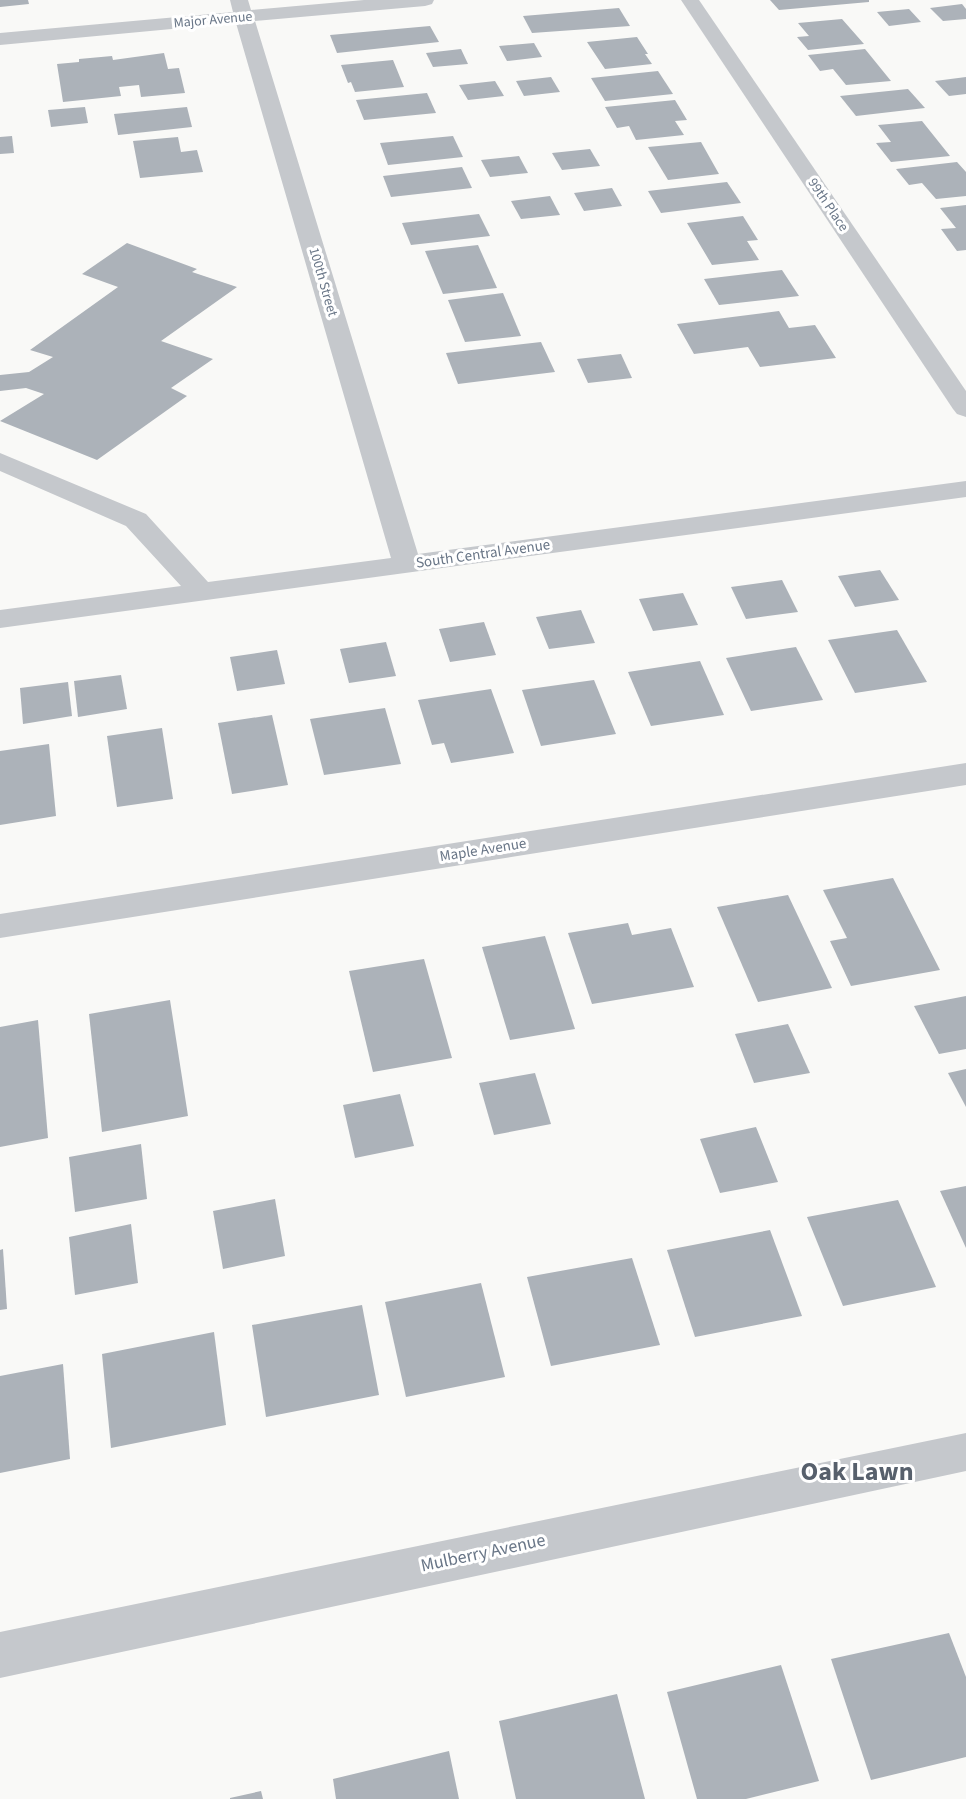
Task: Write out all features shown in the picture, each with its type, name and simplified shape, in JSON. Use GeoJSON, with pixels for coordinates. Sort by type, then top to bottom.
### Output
{"type":"FeatureCollection","features":[{"type":"Feature","properties":{"kind":"street","name":"Major Avenue"},"geometry":{"type":"LineString","coordinates":[[0,39],[242,8],[425,0]]}},
{"type":"Feature","properties":{"kind":"street","name":"99th Place"},"geometry":{"type":"LineString","coordinates":[[690,0],[966,409]]}},
{"type":"Feature","properties":{"kind":"street","name":"100th Street"},"geometry":{"type":"LineString","coordinates":[[242,8],[407,564]]}},
{"type":"Feature","properties":{"kind":"street"},"geometry":{"type":"LineString","coordinates":[[0,461],[136,520],[201,591]]}},
{"type":"Feature","properties":{"kind":"street","name":"South Central Avenue"},"geometry":{"type":"LineString","coordinates":[[0,619],[966,489]]}},
{"type":"Feature","properties":{"kind":"street","name":"Maple Avenue"},"geometry":{"type":"LineString","coordinates":[[0,926],[966,774]]}},
{"type":"Feature","properties":{"kind":"street","name":"Mulberry Avenue"},"geometry":{"type":"LineString","coordinates":[[0,1655],[966,1452]]}},
{"type":"Feature","properties":{"kind":"building"},"geometry":{"type":"Polygon","coordinates":[[[0,0],[28,0],[29,4],[0,7],[0,0]]]}},
{"type":"Feature","properties":{"kind":"building"},"geometry":{"type":"Polygon","coordinates":[[[770,0],[869,0],[869,2],[779,10],[770,0]]]}},
{"type":"Feature","properties":{"kind":"building"},"geometry":{"type":"Polygon","coordinates":[[[962,4],[966,9],[966,19],[943,21],[930,8],[962,4]]]}},
{"type":"Feature","properties":{"kind":"building"},"geometry":{"type":"Polygon","coordinates":[[[619,8],[630,26],[532,33],[523,16],[619,8]]]}},
{"type":"Feature","properties":{"kind":"building"},"geometry":{"type":"Polygon","coordinates":[[[909,9],[921,22],[889,26],[877,12],[909,9]]]}},
{"type":"Feature","properties":{"kind":"building"},"geometry":{"type":"Polygon","coordinates":[[[842,19],[864,44],[808,50],[797,37],[809,36],[798,23],[842,19]]]}},
{"type":"Feature","properties":{"kind":"building"},"geometry":{"type":"Polygon","coordinates":[[[430,26],[439,42],[337,53],[330,35],[430,26]]]}},
{"type":"Feature","properties":{"kind":"building"},"geometry":{"type":"Polygon","coordinates":[[[637,37],[652,64],[605,69],[587,42],[637,37]]]}},
{"type":"Feature","properties":{"kind":"building"},"geometry":{"type":"Polygon","coordinates":[[[534,43],[542,57],[507,61],[499,46],[534,43]]]}},
{"type":"Feature","properties":{"kind":"building"},"geometry":{"type":"Polygon","coordinates":[[[461,49],[468,64],[433,67],[426,53],[461,49]]]}},
{"type":"Feature","properties":{"kind":"building"},"geometry":{"type":"Polygon","coordinates":[[[865,49],[891,81],[846,85],[833,69],[820,71],[808,55],[865,49]]]}},
{"type":"Feature","properties":{"kind":"building"},"geometry":{"type":"Polygon","coordinates":[[[164,53],[168,69],[179,68],[185,93],[141,97],[139,85],[119,87],[121,96],[63,102],[57,64],[79,62],[79,59],[112,56],[113,60],[164,53]]]}},
{"type":"Feature","properties":{"kind":"building"},"geometry":{"type":"Polygon","coordinates":[[[393,60],[404,87],[355,92],[351,82],[348,83],[341,65],[393,60]]]}},
{"type":"Feature","properties":{"kind":"building"},"geometry":{"type":"Polygon","coordinates":[[[658,71],[673,94],[605,101],[591,78],[658,71]]]}},
{"type":"Feature","properties":{"kind":"building"},"geometry":{"type":"Polygon","coordinates":[[[551,77],[560,92],[524,96],[516,81],[551,77]]]}},
{"type":"Feature","properties":{"kind":"building"},"geometry":{"type":"Polygon","coordinates":[[[966,77],[966,94],[949,96],[935,81],[966,77]]]}},
{"type":"Feature","properties":{"kind":"building"},"geometry":{"type":"Polygon","coordinates":[[[495,81],[504,96],[468,100],[459,85],[495,81]]]}},
{"type":"Feature","properties":{"kind":"building"},"geometry":{"type":"Polygon","coordinates":[[[908,89],[925,108],[856,116],[840,96],[908,89]]]}},
{"type":"Feature","properties":{"kind":"building"},"geometry":{"type":"Polygon","coordinates":[[[427,93],[436,113],[364,120],[356,100],[427,93]]]}},
{"type":"Feature","properties":{"kind":"building"},"geometry":{"type":"Polygon","coordinates":[[[675,100],[687,120],[675,121],[684,135],[636,140],[629,126],[617,128],[605,107],[675,100]]]}},
{"type":"Feature","properties":{"kind":"building"},"geometry":{"type":"Polygon","coordinates":[[[85,107],[88,123],[51,127],[48,110],[85,107]]]}},
{"type":"Feature","properties":{"kind":"building"},"geometry":{"type":"Polygon","coordinates":[[[187,107],[192,127],[118,135],[114,114],[187,107]]]}},
{"type":"Feature","properties":{"kind":"building"},"geometry":{"type":"Polygon","coordinates":[[[922,121],[950,156],[891,162],[876,143],[891,142],[878,125],[922,121]]]}},
{"type":"Feature","properties":{"kind":"building"},"geometry":{"type":"Polygon","coordinates":[[[12,136],[14,153],[0,154],[0,137],[12,136]]]}},
{"type":"Feature","properties":{"kind":"building"},"geometry":{"type":"Polygon","coordinates":[[[453,136],[463,157],[388,165],[380,143],[453,136]]]}},
{"type":"Feature","properties":{"kind":"building"},"geometry":{"type":"Polygon","coordinates":[[[178,137],[181,152],[197,150],[203,172],[140,178],[133,141],[178,137]]]}},
{"type":"Feature","properties":{"kind":"building"},"geometry":{"type":"Polygon","coordinates":[[[701,142],[719,174],[668,180],[648,147],[701,142]]]}},
{"type":"Feature","properties":{"kind":"building"},"geometry":{"type":"Polygon","coordinates":[[[590,149],[600,166],[562,170],[552,153],[590,149]]]}},
{"type":"Feature","properties":{"kind":"building"},"geometry":{"type":"Polygon","coordinates":[[[519,156],[528,173],[490,177],[481,160],[519,156]]]}},
{"type":"Feature","properties":{"kind":"building"},"geometry":{"type":"Polygon","coordinates":[[[957,162],[966,172],[966,196],[936,199],[922,183],[909,185],[896,169],[957,162]]]}},
{"type":"Feature","properties":{"kind":"building"},"geometry":{"type":"Polygon","coordinates":[[[462,167],[472,188],[391,197],[383,176],[462,167]]]}},
{"type":"Feature","properties":{"kind":"building"},"geometry":{"type":"Polygon","coordinates":[[[727,182],[741,203],[661,213],[648,191],[727,182]]]}},
{"type":"Feature","properties":{"kind":"building"},"geometry":{"type":"Polygon","coordinates":[[[612,188],[622,206],[584,211],[574,193],[612,188]]]}},
{"type":"Feature","properties":{"kind":"building"},"geometry":{"type":"Polygon","coordinates":[[[550,196],[560,215],[521,219],[511,201],[550,196]]]}},
{"type":"Feature","properties":{"kind":"building"},"geometry":{"type":"Polygon","coordinates":[[[966,205],[966,250],[957,251],[941,229],[956,228],[940,208],[966,205]]]}},
{"type":"Feature","properties":{"kind":"building"},"geometry":{"type":"Polygon","coordinates":[[[479,214],[490,236],[411,245],[402,223],[479,214]]]}},
{"type":"Feature","properties":{"kind":"building"},"geometry":{"type":"Polygon","coordinates":[[[743,216],[758,240],[747,241],[759,260],[712,265],[687,223],[743,216]]]}},
{"type":"Feature","properties":{"kind":"building"},"geometry":{"type":"Polygon","coordinates":[[[127,243],[197,269],[192,272],[237,287],[161,341],[213,359],[171,388],[187,396],[97,460],[0,421],[44,394],[26,388],[0,391],[0,375],[29,372],[53,357],[30,350],[118,287],[82,274],[127,243]]]}},
{"type":"Feature","properties":{"kind":"building"},"geometry":{"type":"Polygon","coordinates":[[[478,245],[497,288],[443,294],[425,251],[478,245]]]}},
{"type":"Feature","properties":{"kind":"building"},"geometry":{"type":"Polygon","coordinates":[[[782,270],[799,296],[719,305],[704,279],[782,270]]]}},
{"type":"Feature","properties":{"kind":"building"},"geometry":{"type":"Polygon","coordinates":[[[503,293],[521,336],[465,342],[448,300],[503,293]]]}},
{"type":"Feature","properties":{"kind":"building"},"geometry":{"type":"Polygon","coordinates":[[[779,311],[789,328],[815,325],[836,358],[760,367],[748,347],[694,354],[677,324],[779,311]]]}},
{"type":"Feature","properties":{"kind":"building"},"geometry":{"type":"Polygon","coordinates":[[[541,342],[555,372],[458,384],[446,353],[541,342]]]}},
{"type":"Feature","properties":{"kind":"building"},"geometry":{"type":"Polygon","coordinates":[[[621,354],[632,378],[588,383],[577,359],[621,354]]]}},
{"type":"Feature","properties":{"kind":"building"},"geometry":{"type":"Polygon","coordinates":[[[880,570],[899,600],[855,607],[838,576],[880,570]]]}},
{"type":"Feature","properties":{"kind":"building"},"geometry":{"type":"Polygon","coordinates":[[[782,580],[798,612],[746,619],[731,587],[782,580]]]}},
{"type":"Feature","properties":{"kind":"building"},"geometry":{"type":"Polygon","coordinates":[[[683,593],[698,625],[653,631],[639,599],[683,593]]]}},
{"type":"Feature","properties":{"kind":"building"},"geometry":{"type":"Polygon","coordinates":[[[581,610],[595,643],[549,649],[536,617],[581,610]]]}},
{"type":"Feature","properties":{"kind":"building"},"geometry":{"type":"Polygon","coordinates":[[[484,622],[496,655],[450,662],[439,629],[484,622]]]}},
{"type":"Feature","properties":{"kind":"building"},"geometry":{"type":"Polygon","coordinates":[[[897,630],[927,682],[855,693],[828,640],[897,630]]]}},
{"type":"Feature","properties":{"kind":"building"},"geometry":{"type":"Polygon","coordinates":[[[386,642],[396,676],[349,683],[340,649],[386,642]]]}},
{"type":"Feature","properties":{"kind":"building"},"geometry":{"type":"Polygon","coordinates":[[[796,647],[823,700],[751,711],[726,658],[796,647]]]}},
{"type":"Feature","properties":{"kind":"building"},"geometry":{"type":"Polygon","coordinates":[[[277,650],[285,684],[237,691],[230,657],[277,650]]]}},
{"type":"Feature","properties":{"kind":"building"},"geometry":{"type":"Polygon","coordinates":[[[700,661],[724,715],[651,726],[628,672],[700,661]]]}},
{"type":"Feature","properties":{"kind":"building"},"geometry":{"type":"Polygon","coordinates":[[[121,675],[127,709],[78,717],[74,681],[121,675]]]}},
{"type":"Feature","properties":{"kind":"building"},"geometry":{"type":"Polygon","coordinates":[[[594,680],[616,734],[541,746],[522,690],[594,680]]]}},
{"type":"Feature","properties":{"kind":"building"},"geometry":{"type":"Polygon","coordinates":[[[68,682],[72,716],[23,724],[20,688],[68,682]]]}},
{"type":"Feature","properties":{"kind":"building"},"geometry":{"type":"Polygon","coordinates":[[[491,689],[514,753],[451,763],[444,743],[432,745],[418,700],[491,689]]]}},
{"type":"Feature","properties":{"kind":"building"},"geometry":{"type":"Polygon","coordinates":[[[385,708],[401,764],[324,775],[310,719],[385,708]]]}},
{"type":"Feature","properties":{"kind":"building"},"geometry":{"type":"Polygon","coordinates":[[[272,715],[288,785],[232,794],[218,723],[272,715]]]}},
{"type":"Feature","properties":{"kind":"building"},"geometry":{"type":"Polygon","coordinates":[[[162,728],[173,799],[117,807],[107,736],[162,728]]]}},
{"type":"Feature","properties":{"kind":"building"},"geometry":{"type":"Polygon","coordinates":[[[49,744],[56,816],[0,825],[0,751],[49,744]]]}},
{"type":"Feature","properties":{"kind":"building"},"geometry":{"type":"Polygon","coordinates":[[[893,878],[940,970],[851,986],[830,941],[847,938],[823,890],[893,878]]]}},
{"type":"Feature","properties":{"kind":"building"},"geometry":{"type":"Polygon","coordinates":[[[788,895],[832,988],[758,1002],[717,907],[788,895]]]}},
{"type":"Feature","properties":{"kind":"building"},"geometry":{"type":"Polygon","coordinates":[[[628,923],[632,935],[671,928],[694,987],[592,1004],[568,933],[628,923]]]}},
{"type":"Feature","properties":{"kind":"building"},"geometry":{"type":"Polygon","coordinates":[[[545,936],[575,1029],[510,1040],[482,947],[545,936]]]}},
{"type":"Feature","properties":{"kind":"building"},"geometry":{"type":"Polygon","coordinates":[[[424,959],[452,1058],[373,1072],[349,971],[424,959]]]}},
{"type":"Feature","properties":{"kind":"building"},"geometry":{"type":"Polygon","coordinates":[[[966,996],[966,1049],[939,1054],[914,1006],[966,996]]]}},
{"type":"Feature","properties":{"kind":"building"},"geometry":{"type":"Polygon","coordinates":[[[170,1000],[188,1116],[102,1132],[89,1014],[170,1000]]]}},
{"type":"Feature","properties":{"kind":"building"},"geometry":{"type":"Polygon","coordinates":[[[38,1020],[48,1138],[0,1147],[0,1027],[38,1020]]]}},
{"type":"Feature","properties":{"kind":"building"},"geometry":{"type":"Polygon","coordinates":[[[788,1024],[810,1073],[754,1083],[735,1034],[788,1024]]]}},
{"type":"Feature","properties":{"kind":"building"},"geometry":{"type":"Polygon","coordinates":[[[966,1069],[966,1107],[948,1073],[966,1069]]]}},
{"type":"Feature","properties":{"kind":"building"},"geometry":{"type":"Polygon","coordinates":[[[535,1073],[551,1124],[494,1135],[479,1083],[535,1073]]]}},
{"type":"Feature","properties":{"kind":"building"},"geometry":{"type":"Polygon","coordinates":[[[400,1094],[414,1146],[355,1158],[343,1105],[400,1094]]]}},
{"type":"Feature","properties":{"kind":"building"},"geometry":{"type":"Polygon","coordinates":[[[756,1127],[778,1182],[720,1193],[700,1139],[756,1127]]]}},
{"type":"Feature","properties":{"kind":"building"},"geometry":{"type":"Polygon","coordinates":[[[141,1144],[147,1199],[75,1212],[69,1157],[141,1144]]]}},
{"type":"Feature","properties":{"kind":"building"},"geometry":{"type":"Polygon","coordinates":[[[966,1186],[966,1248],[940,1191],[966,1186]]]}},
{"type":"Feature","properties":{"kind":"building"},"geometry":{"type":"Polygon","coordinates":[[[275,1199],[285,1256],[223,1269],[213,1211],[275,1199]]]}},
{"type":"Feature","properties":{"kind":"building"},"geometry":{"type":"Polygon","coordinates":[[[898,1200],[936,1287],[843,1306],[807,1217],[898,1200]]]}},
{"type":"Feature","properties":{"kind":"building"},"geometry":{"type":"Polygon","coordinates":[[[131,1224],[138,1283],[75,1295],[69,1237],[131,1224]]]}},
{"type":"Feature","properties":{"kind":"building"},"geometry":{"type":"Polygon","coordinates":[[[770,1230],[802,1316],[695,1337],[667,1250],[770,1230]]]}},
{"type":"Feature","properties":{"kind":"building"},"geometry":{"type":"Polygon","coordinates":[[[3,1249],[7,1309],[0,1310],[0,1250],[3,1249]]]}},
{"type":"Feature","properties":{"kind":"building"},"geometry":{"type":"Polygon","coordinates":[[[632,1258],[660,1345],[551,1366],[527,1277],[632,1258]]]}},
{"type":"Feature","properties":{"kind":"building"},"geometry":{"type":"Polygon","coordinates":[[[481,1283],[505,1377],[406,1397],[385,1302],[481,1283]]]}},
{"type":"Feature","properties":{"kind":"building"},"geometry":{"type":"Polygon","coordinates":[[[362,1305],[379,1395],[266,1417],[252,1325],[362,1305]]]}},
{"type":"Feature","properties":{"kind":"building"},"geometry":{"type":"Polygon","coordinates":[[[214,1332],[226,1425],[111,1448],[102,1354],[214,1332]]]}},
{"type":"Feature","properties":{"kind":"building"},"geometry":{"type":"Polygon","coordinates":[[[63,1364],[70,1459],[0,1473],[0,1376],[63,1364]]]}},
{"type":"Feature","properties":{"kind":"building"},"geometry":{"type":"Polygon","coordinates":[[[949,1633],[966,1677],[966,1757],[871,1780],[831,1659],[949,1633]]]}},
{"type":"Feature","properties":{"kind":"building"},"geometry":{"type":"Polygon","coordinates":[[[781,1665],[819,1781],[746,1799],[697,1799],[667,1692],[781,1665]]]}},
{"type":"Feature","properties":{"kind":"building"},"geometry":{"type":"Polygon","coordinates":[[[617,1694],[645,1799],[516,1799],[499,1721],[617,1694]]]}},
{"type":"Feature","properties":{"kind":"building"},"geometry":{"type":"Polygon","coordinates":[[[449,1751],[459,1799],[336,1799],[333,1779],[449,1751]]]}},
{"type":"Feature","properties":{"kind":"building"},"geometry":{"type":"Polygon","coordinates":[[[261,1791],[263,1799],[230,1799],[230,1798],[261,1791]]]}},
{"type":"Feature","properties":{"kind":"district","name":"Oak Lawn"},"geometry":{"type":"Point","coordinates":[857,1471]}}]}
